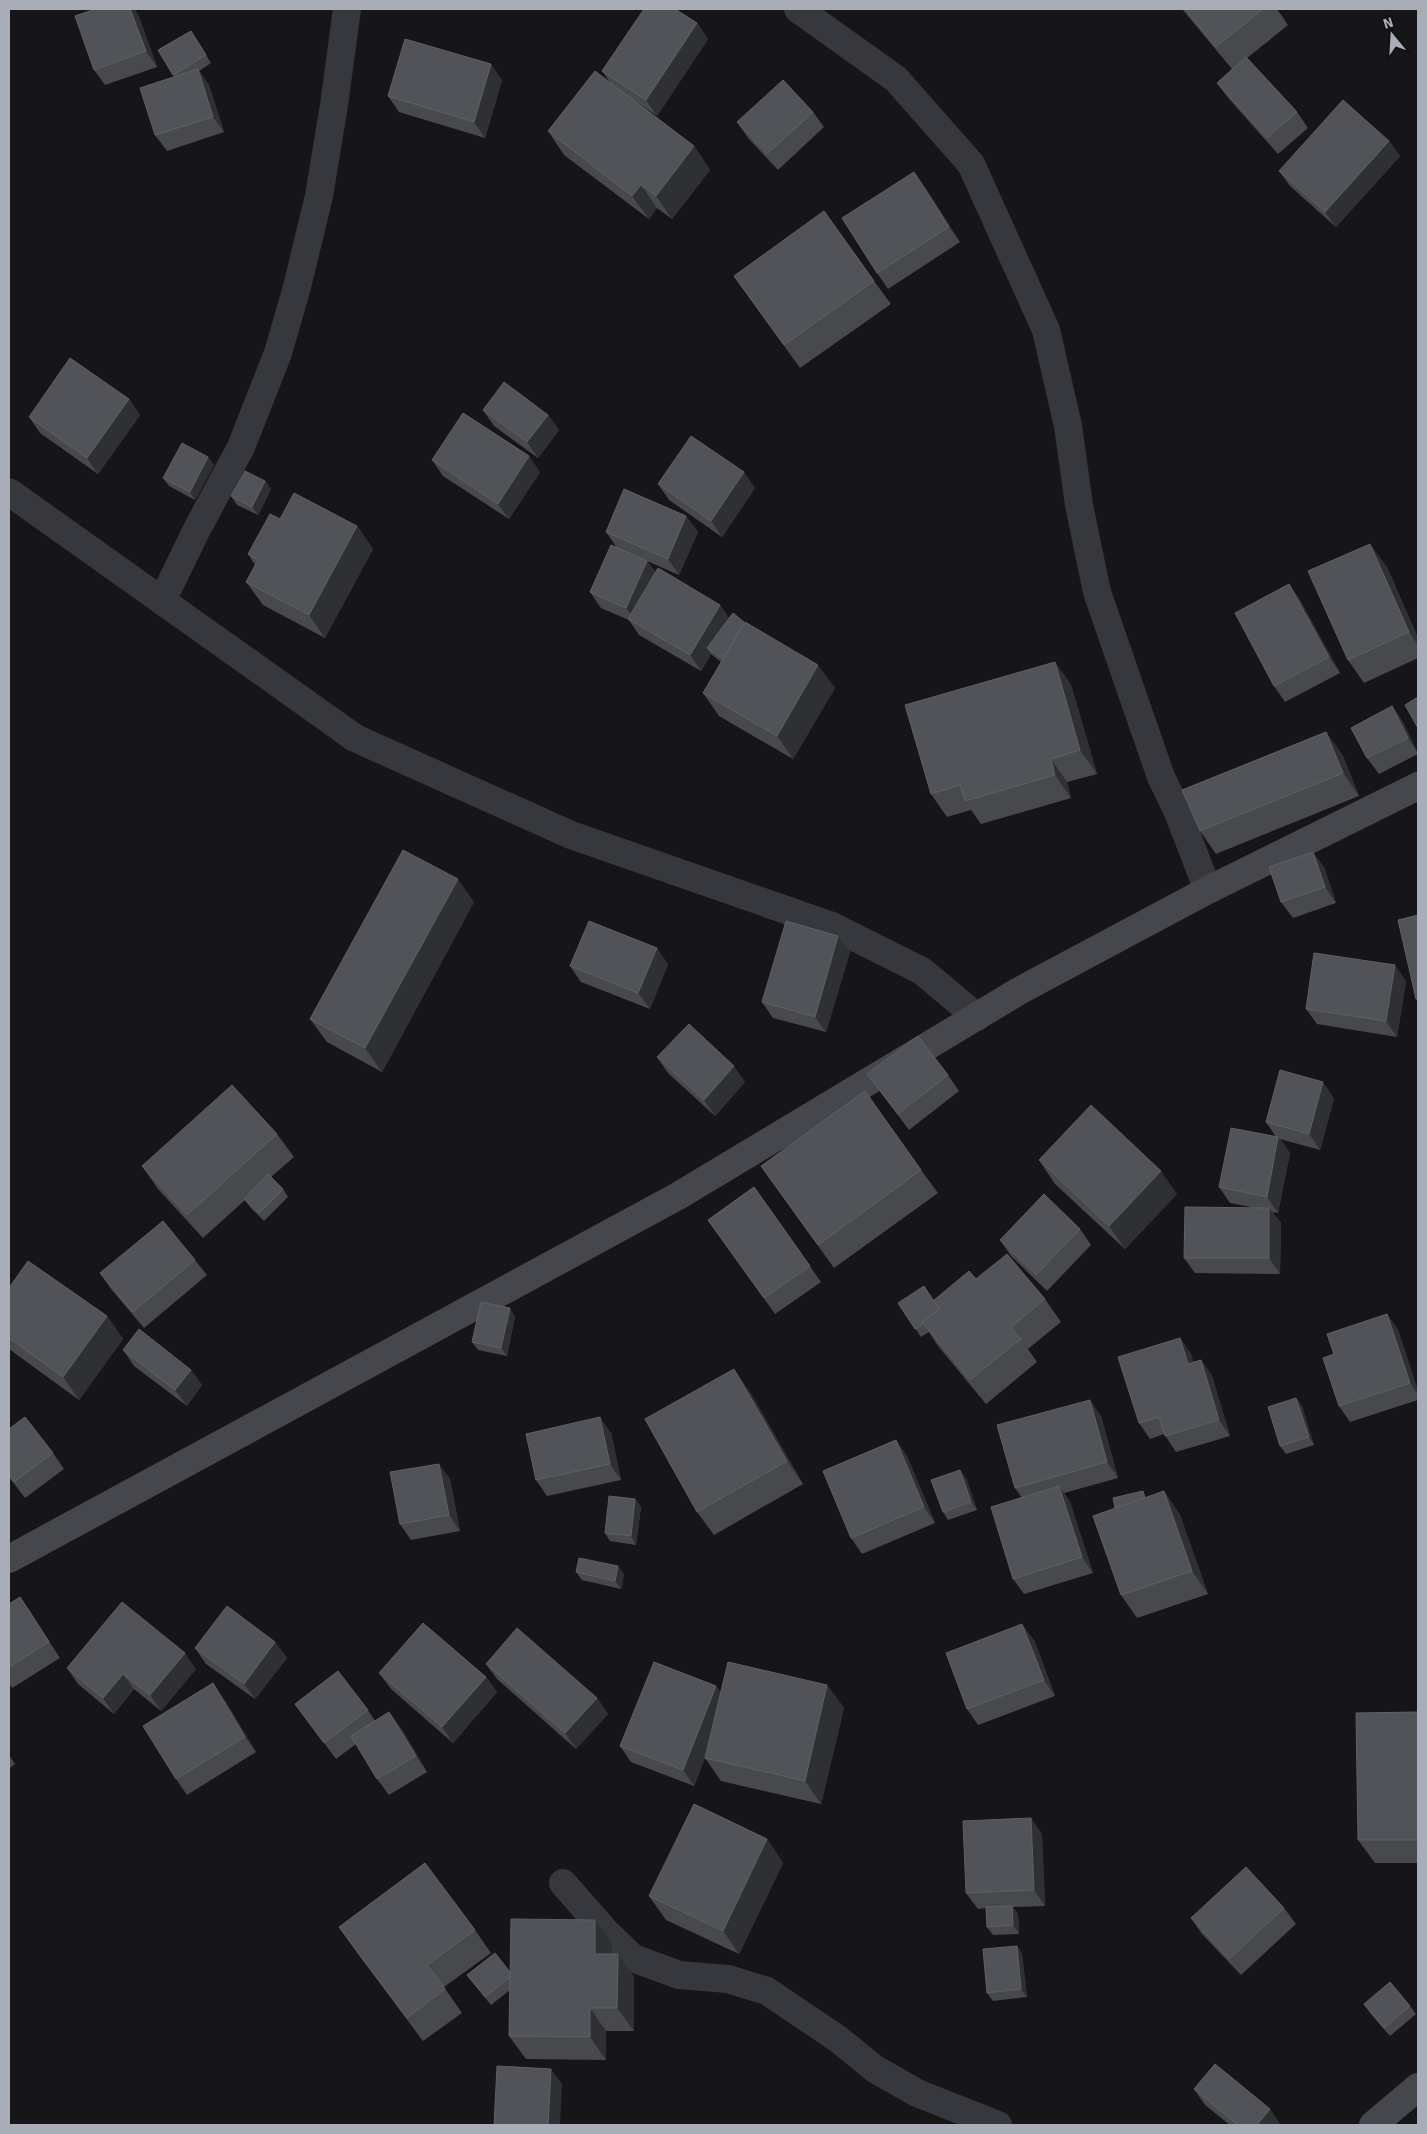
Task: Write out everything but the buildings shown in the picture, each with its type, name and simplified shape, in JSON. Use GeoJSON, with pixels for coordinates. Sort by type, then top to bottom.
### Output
{"type":"FeatureCollection","features":[{"type":"Feature","properties":{"kind":"main road"},"geometry":{"type":"LineString","coordinates":[[9,1559],[678,1196],[1019,991],[1208,890],[1418,786]]}},
{"type":"Feature","properties":{"kind":"main road"},"geometry":{"type":"LineString","coordinates":[[1373,2125],[1418,2087]]}},
{"type":"Feature","properties":{"kind":"street"},"geometry":{"type":"LineString","coordinates":[[162,601],[196,531],[241,448],[278,353],[297,287],[319,196],[347,9]]}},
{"type":"Feature","properties":{"kind":"street"},"geometry":{"type":"LineString","coordinates":[[798,9],[896,79],[971,164],[1046,330],[1068,426],[1079,505],[1097,592],[1161,777],[1177,810],[1208,890]]}},
{"type":"Feature","properties":{"kind":"street"},"geometry":{"type":"LineString","coordinates":[[9,492],[355,738],[571,835],[832,926],[922,971],[977,1017]]}},
{"type":"Feature","properties":{"kind":"street"},"geometry":{"type":"LineString","coordinates":[[563,1883],[605,1931],[632,1958],[678,1975],[728,1979],[767,1991],[838,2039],[875,2069],[917,2093],[998,2125]]}}]}
